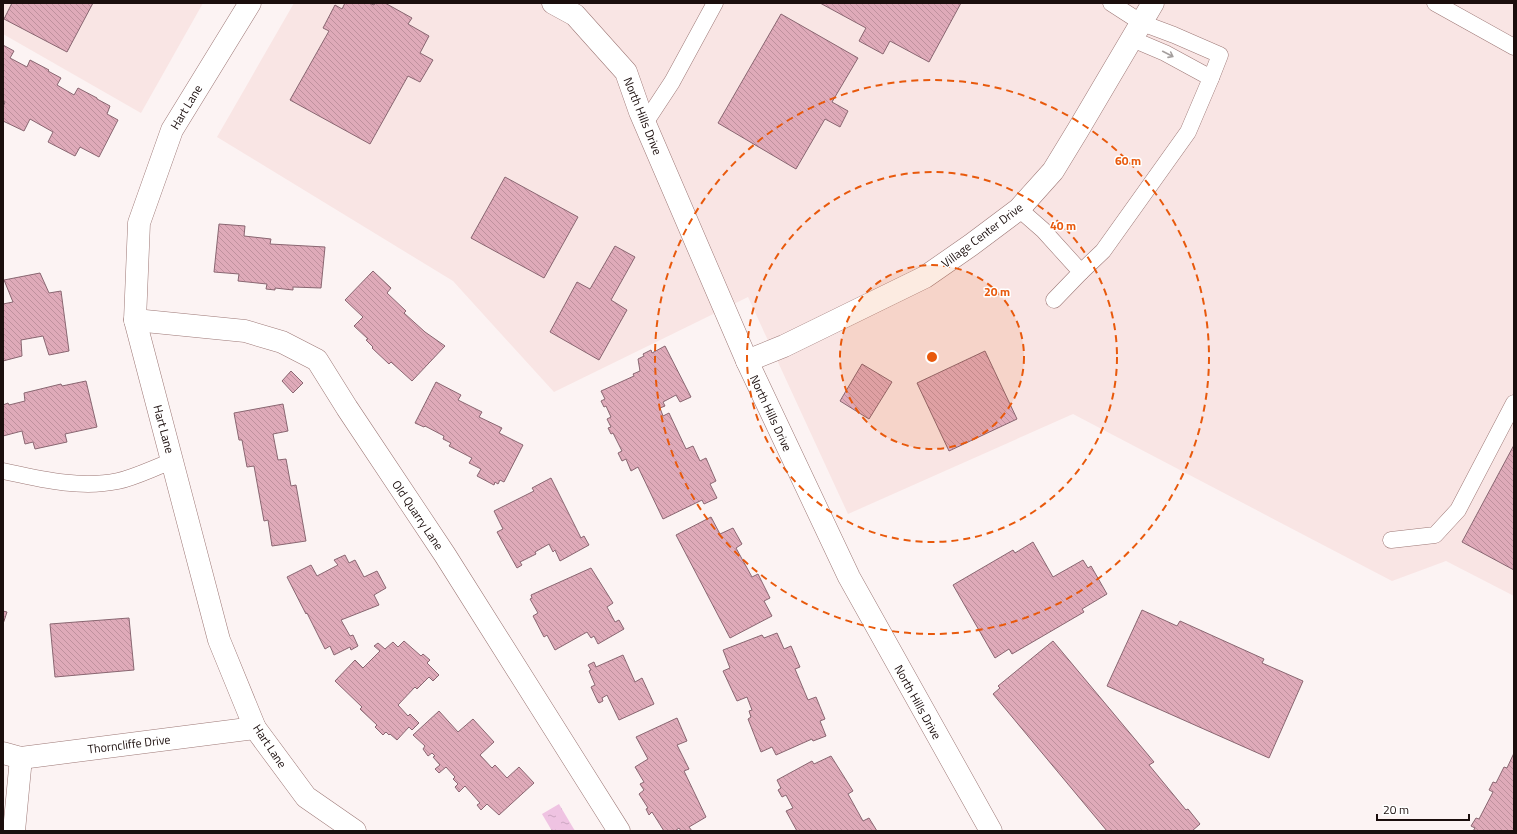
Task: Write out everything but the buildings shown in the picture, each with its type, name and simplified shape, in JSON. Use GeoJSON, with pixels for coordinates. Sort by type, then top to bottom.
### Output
{"type":"FeatureCollection","features":[{"type":"Feature","properties":{"kind":"street","name":"Hart Lane"},"geometry":{"type":"LineString","coordinates":[[250,3],[172,130],[139,223],[135,320],[219,640],[255,728],[306,797],[355,831]]}},
{"type":"Feature","properties":{"kind":"street","name":"North Hills Drive"},"geometry":{"type":"LineString","coordinates":[[553,3],[575,15],[626,72],[645,123],[747,361],[849,577],[991,831]]}},
{"type":"Feature","properties":{"kind":"street","name":"Village Center Drive"},"geometry":{"type":"LineString","coordinates":[[747,361],[784,346],[925,277],[1019,209],[1053,171],[1153,3]]}},
{"type":"Feature","properties":{"kind":"street","name":"Old Quarry Lane"},"geometry":{"type":"LineString","coordinates":[[135,320],[245,331],[282,342],[317,360],[347,408],[449,561],[619,831]]}},
{"type":"Feature","properties":{"kind":"street","name":"Thorncliffe Drive"},"geometry":{"type":"LineString","coordinates":[[12,755],[255,728]]}},
{"type":"Feature","properties":{"kind":"street"},"geometry":{"type":"LineString","coordinates":[[12,755],[14,831]]}},
{"type":"Feature","properties":{"kind":"lane"},"geometry":{"type":"LineString","coordinates":[[645,123],[672,82],[715,3]]}},
{"type":"Feature","properties":{"kind":"lane"},"geometry":{"type":"LineString","coordinates":[[1111,3],[1137,31],[1165,53],[1211,78]]}},
{"type":"Feature","properties":{"kind":"lane"},"geometry":{"type":"LineString","coordinates":[[1436,3],[1514,47]]}},
{"type":"Feature","properties":{"kind":"lane"},"geometry":{"type":"LineString","coordinates":[[1054,300],[1103,251],[1188,132],[1220,55],[1174,35],[1137,31]]}},
{"type":"Feature","properties":{"kind":"lane"},"geometry":{"type":"LineString","coordinates":[[1019,209],[1043,230],[1081,272]]}},
{"type":"Feature","properties":{"kind":"lane"},"geometry":{"type":"LineString","coordinates":[[1390,540],[1434,535],[1458,510],[1514,403]]}},
{"type":"Feature","properties":{"kind":"lane"},"geometry":{"type":"LineString","coordinates":[[3,471],[46,480],[79,484],[96,484],[119,481],[173,461]]}},
{"type":"Feature","properties":{"kind":"shaded area"},"geometry":{"type":"Polygon","coordinates":[[[3,3],[203,3],[141,113],[3,34],[3,3]]]}},
{"type":"Feature","properties":{"kind":"shaded area"},"geometry":{"type":"Polygon","coordinates":[[[294,3],[1514,3],[1514,596],[1446,561],[1392,581],[1073,414],[848,514],[748,297],[554,392],[453,281],[217,137],[294,3]]]}},
{"type":"Feature","properties":{"kind":"water"},"geometry":{"type":"Polygon","coordinates":[[[559,804],[575,831],[552,831],[542,814],[559,804]]]}}]}
